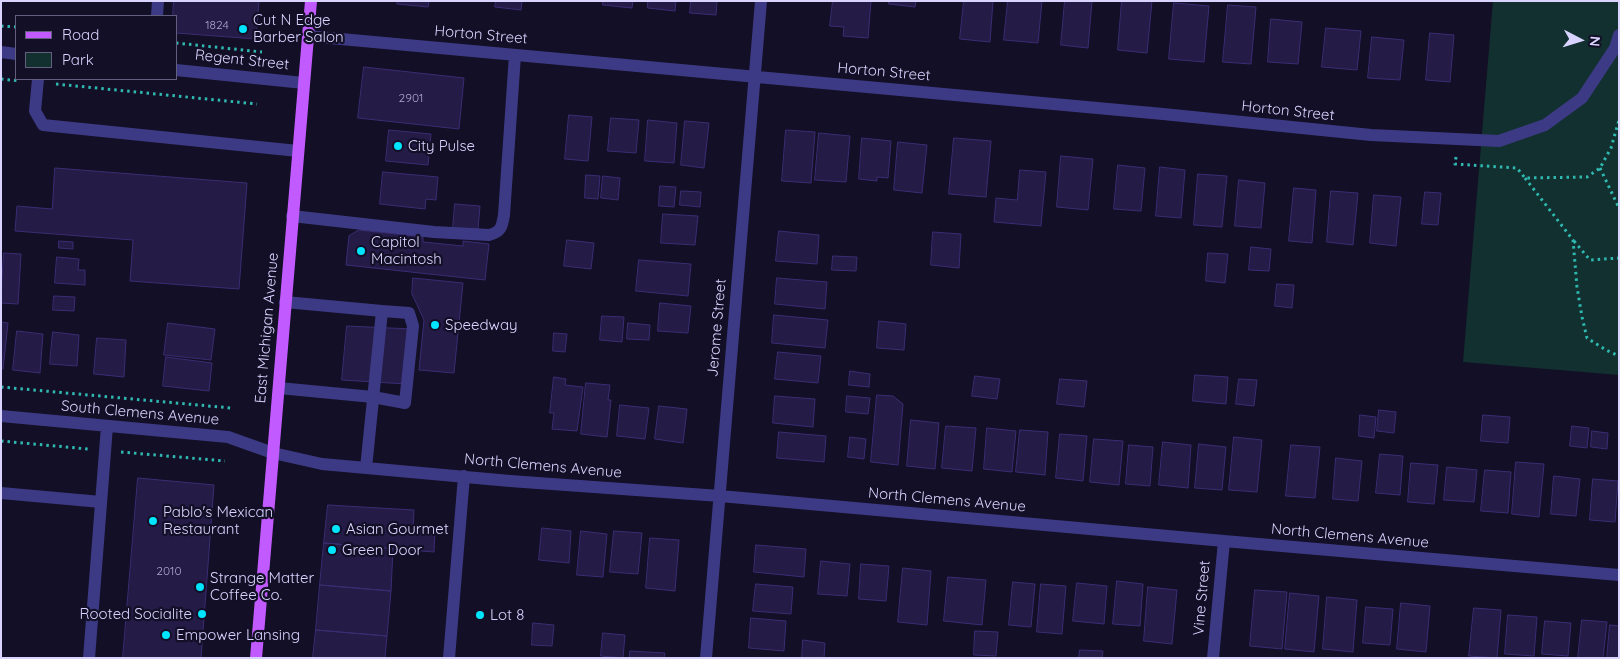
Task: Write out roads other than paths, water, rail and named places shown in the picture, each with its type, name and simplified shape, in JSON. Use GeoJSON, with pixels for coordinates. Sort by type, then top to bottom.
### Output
{"type":"FeatureCollection","features":[{"type":"Feature","properties":{"kind":"main road","name":"East Michigan Avenue"},"geometry":{"type":"LineString","coordinates":[[256,658],[311,1]]}},
{"type":"Feature","properties":{"kind":"street"},"geometry":{"type":"LineString","coordinates":[[156,15],[158,1]]}},
{"type":"Feature","properties":{"kind":"street","name":"Jerome Street"},"geometry":{"type":"LineString","coordinates":[[706,658],[762,1]]}},
{"type":"Feature","properties":{"kind":"street","name":"Horton Street"},"geometry":{"type":"LineString","coordinates":[[308,36],[1153,113],[1371,135],[1499,141],[1545,125],[1582,98],[1615,48],[1619,35]]}},
{"type":"Feature","properties":{"kind":"street"},"geometry":{"type":"LineString","coordinates":[[2,56],[15,54]]}},
{"type":"Feature","properties":{"kind":"street"},"geometry":{"type":"LineString","coordinates":[[292,216],[434,232],[489,235],[497,233],[502,226],[504,215],[515,54]]}},
{"type":"Feature","properties":{"kind":"street","name":"Regent Street"},"geometry":{"type":"LineString","coordinates":[[178,70],[304,83]]}},
{"type":"Feature","properties":{"kind":"street"},"geometry":{"type":"LineString","coordinates":[[38,81],[34,111],[43,125],[298,152]]}},
{"type":"Feature","properties":{"kind":"street"},"geometry":{"type":"LineString","coordinates":[[278,388],[373,397],[405,403],[413,326],[408,312],[285,302]]}},
{"type":"Feature","properties":{"kind":"street"},"geometry":{"type":"LineString","coordinates":[[366,468],[382,311]]}},
{"type":"Feature","properties":{"kind":"street","name":"South Clemens Avenue"},"geometry":{"type":"LineString","coordinates":[[1,416],[228,437],[273,453]]}},
{"type":"Feature","properties":{"kind":"street"},"geometry":{"type":"LineString","coordinates":[[89,658],[107,426]]}},
{"type":"Feature","properties":{"kind":"street","name":"North Clemens Avenue"},"geometry":{"type":"LineString","coordinates":[[273,453],[322,464],[366,468],[720,496],[1619,575]]}},
{"type":"Feature","properties":{"kind":"street"},"geometry":{"type":"LineString","coordinates":[[449,658],[464,476]]}},
{"type":"Feature","properties":{"kind":"street"},"geometry":{"type":"LineString","coordinates":[[1,493],[101,502]]}},
{"type":"Feature","properties":{"kind":"street","name":"Vine Street"},"geometry":{"type":"LineString","coordinates":[[1213,658],[1224,541]]}},
{"type":"Feature","properties":{"kind":"place","name":"Cut N Edge Barber Salon"},"geometry":{"type":"Point","coordinates":[243,29]}},
{"type":"Feature","properties":{"kind":"place","name":"City Pulse"},"geometry":{"type":"Point","coordinates":[398,146]}},
{"type":"Feature","properties":{"kind":"place","name":"Capitol Macintosh"},"geometry":{"type":"Point","coordinates":[361,251]}},
{"type":"Feature","properties":{"kind":"place","name":"Speedway"},"geometry":{"type":"Point","coordinates":[435,325]}},
{"type":"Feature","properties":{"kind":"place","name":"Pablo's Mexican Restaurant"},"geometry":{"type":"Point","coordinates":[153,521]}},
{"type":"Feature","properties":{"kind":"place","name":"Asian Gourmet"},"geometry":{"type":"Point","coordinates":[336,529]}},
{"type":"Feature","properties":{"kind":"place","name":"Green Door"},"geometry":{"type":"Point","coordinates":[332,550]}},
{"type":"Feature","properties":{"kind":"place","name":"Strange Matter Coffee Co."},"geometry":{"type":"Point","coordinates":[200,587]}},
{"type":"Feature","properties":{"kind":"place","name":"Rooted Socialite"},"geometry":{"type":"Point","coordinates":[202,614]}},
{"type":"Feature","properties":{"kind":"place","name":"Lot 8"},"geometry":{"type":"Point","coordinates":[480,615]}},
{"type":"Feature","properties":{"kind":"place","name":"Empower Lansing"},"geometry":{"type":"Point","coordinates":[166,635]}}]}
